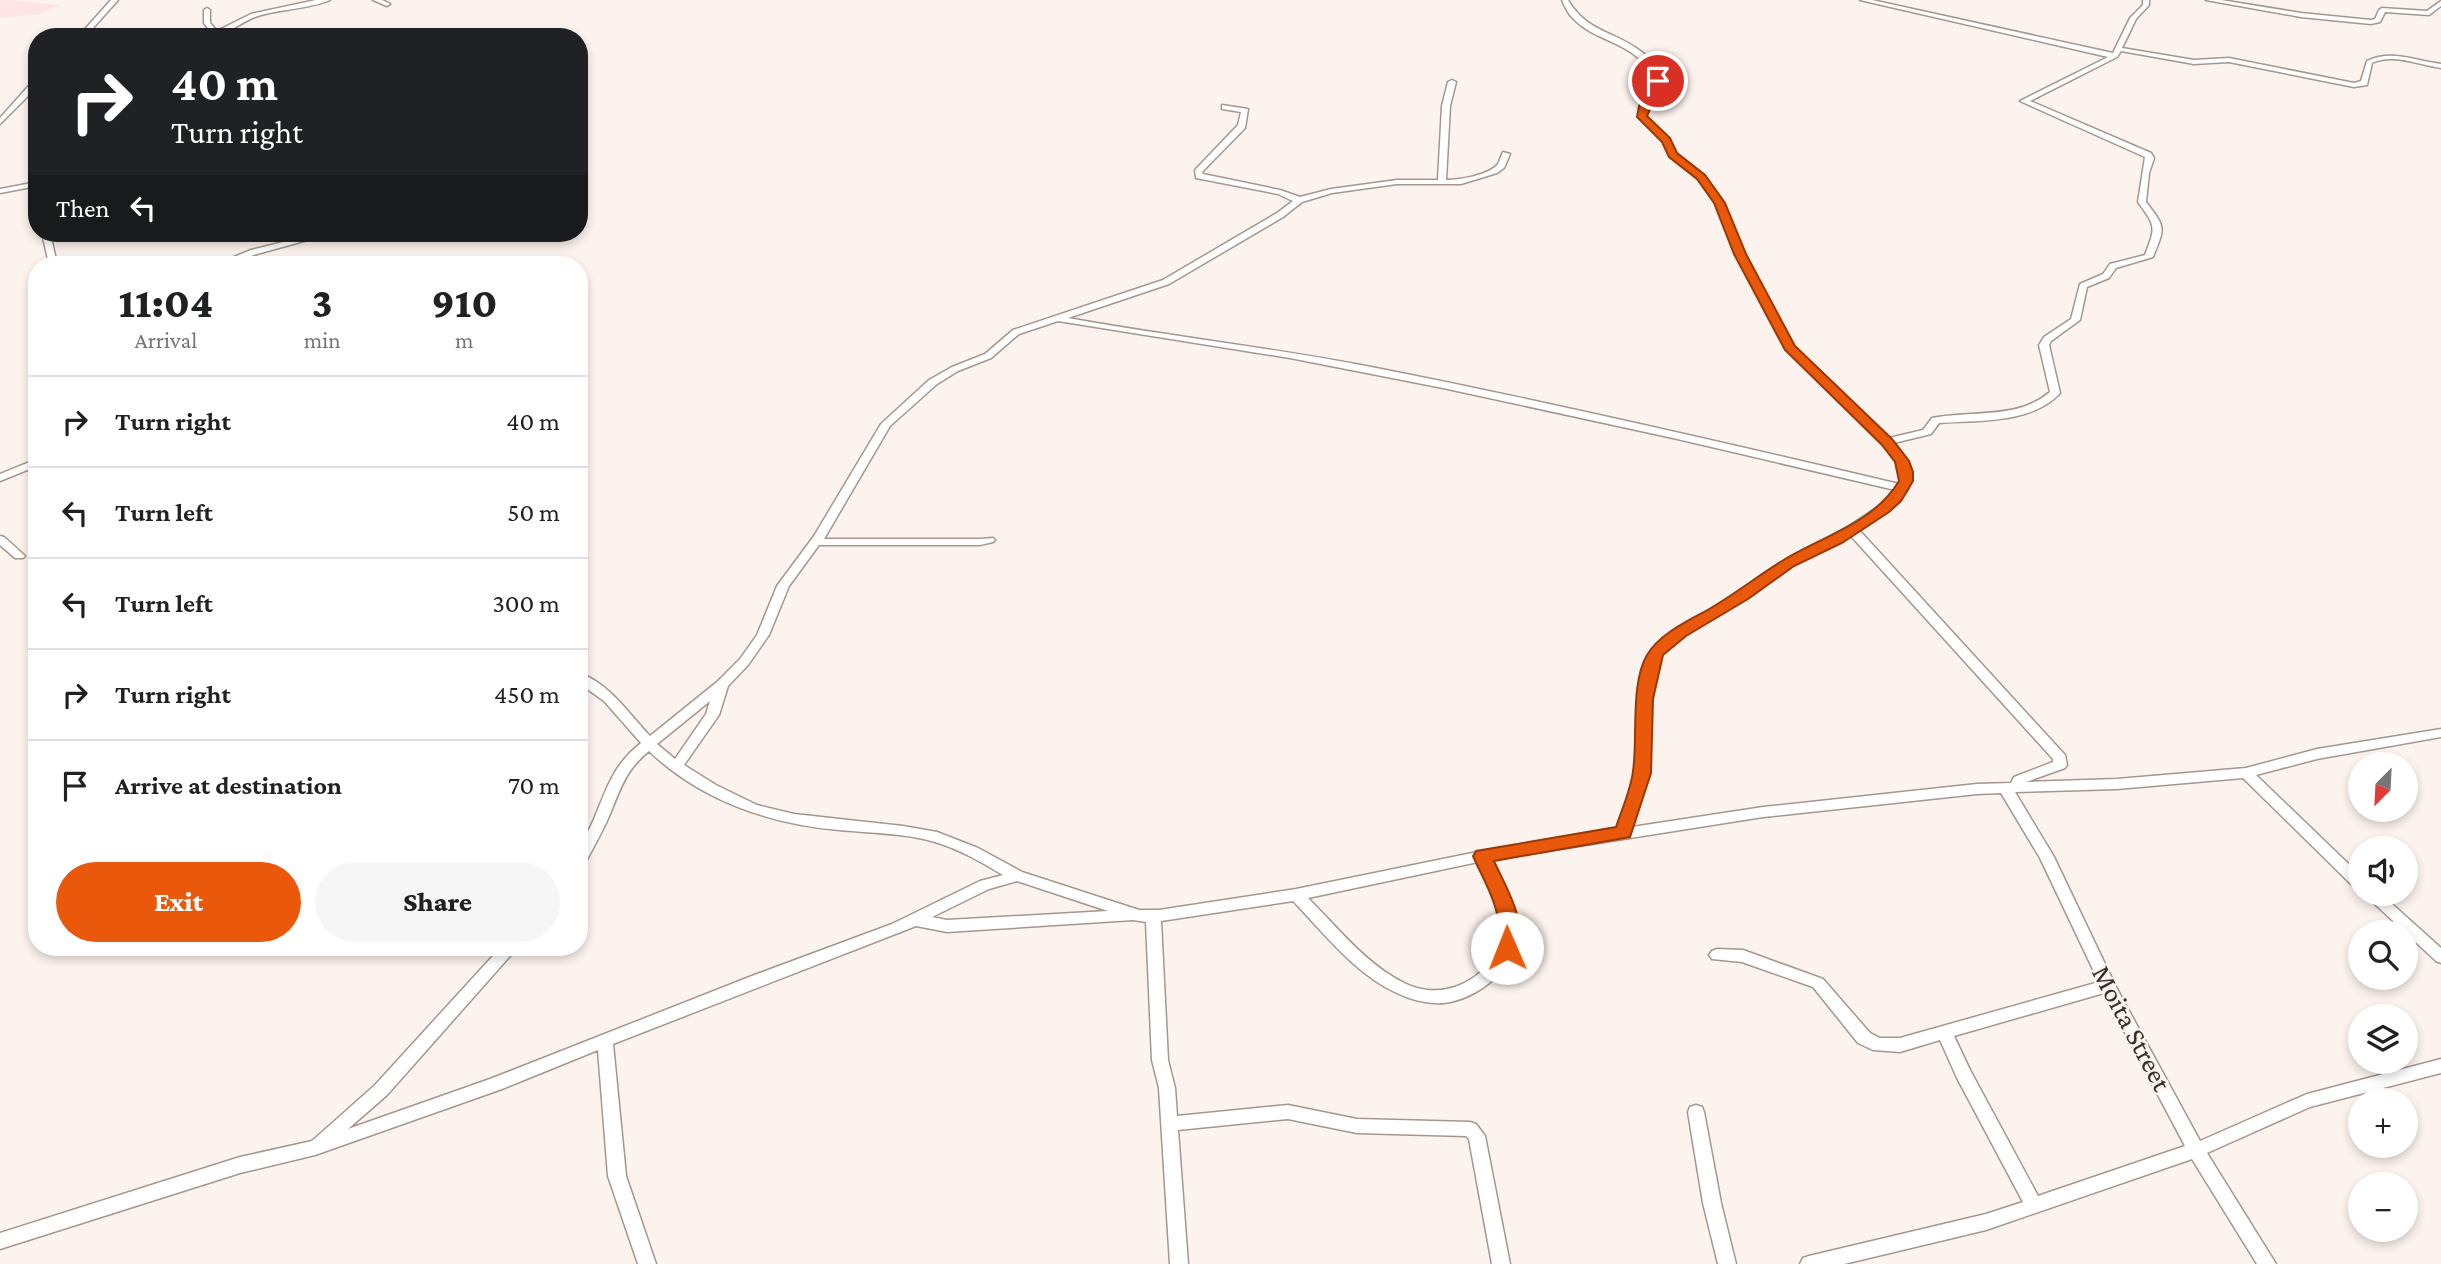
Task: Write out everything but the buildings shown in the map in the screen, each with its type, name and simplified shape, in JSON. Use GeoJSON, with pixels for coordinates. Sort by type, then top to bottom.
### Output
{"type":"FeatureCollection","features":[{"type":"Feature","properties":{"kind":"street"},"geometry":{"type":"LineString","coordinates":[[89,28],[115,0]]}},
{"type":"Feature","properties":{"kind":"street"},"geometry":{"type":"LineString","coordinates":[[230,28],[250,17],[327,0]]}},
{"type":"Feature","properties":{"kind":"street"},"geometry":{"type":"LineString","coordinates":[[376,0],[387,4]]}},
{"type":"Feature","properties":{"kind":"street"},"geometry":{"type":"LineString","coordinates":[[1565,0],[1569,10],[1580,21],[1606,38],[1631,47],[1650,63],[1658,81],[1644,106],[1642,117],[1666,140],[1673,154],[1701,177],[1720,203],[1740,254],[1790,348],[1887,442],[1902,461],[1906,472],[1894,501],[1854,528],[1788,563],[1742,596],[1680,632],[1658,652],[1654,658],[1645,699],[1642,773],[1623,832]]}},
{"type":"Feature","properties":{"kind":"street"},"geometry":{"type":"LineString","coordinates":[[1863,0],[2117,52],[2194,62],[2223,60],[2354,85],[2364,83],[2370,62],[2375,58],[2390,57],[2441,66]]}},
{"type":"Feature","properties":{"kind":"street"},"geometry":{"type":"LineString","coordinates":[[1887,442],[1927,432],[1936,421],[2025,410],[2050,399],[2055,393],[2044,345],[2075,320],[2083,286],[2106,276],[2113,266],[2149,257],[2158,233],[2157,222],[2142,202],[2145,173],[2150,158],[2148,155],[2024,101],[2117,52],[2133,18],[2146,5],[2146,0]]}},
{"type":"Feature","properties":{"kind":"street"},"geometry":{"type":"LineString","coordinates":[[2209,0],[2301,15],[2371,22],[2378,21],[2382,10],[2429,13],[2441,4]]}},
{"type":"Feature","properties":{"kind":"street"},"geometry":{"type":"LineString","coordinates":[[207,10],[207,23],[210,28]]}},
{"type":"Feature","properties":{"kind":"street"},"geometry":{"type":"LineString","coordinates":[[1442,180],[1447,128],[1445,111],[1452,82]]}},
{"type":"Feature","properties":{"kind":"street"},"geometry":{"type":"LineString","coordinates":[[0,122],[28,95]]}},
{"type":"Feature","properties":{"kind":"street"},"geometry":{"type":"LineString","coordinates":[[1225,107],[1244,109],[1242,127],[1198,172],[1199,176],[1280,192],[1299,200]]}},
{"type":"Feature","properties":{"kind":"street"},"geometry":{"type":"LineString","coordinates":[[588,842],[621,771],[630,759],[722,685],[763,635],[783,586],[816,542],[886,424],[947,373],[994,352],[1013,334],[1166,282],[1280,215],[1299,200],[1358,187],[1442,180],[1461,182],[1494,172],[1501,166],[1506,154]]}},
{"type":"Feature","properties":{"kind":"street"},"geometry":{"type":"LineString","coordinates":[[0,191],[28,186]]}},
{"type":"Feature","properties":{"kind":"street"},"geometry":{"type":"LineString","coordinates":[[243,256],[293,242]]}},
{"type":"Feature","properties":{"kind":"street"},"geometry":{"type":"LineString","coordinates":[[1059,319],[1126,332],[1290,355],[1489,394],[1901,488]]}},
{"type":"Feature","properties":{"kind":"street"},"geometry":{"type":"LineString","coordinates":[[0,478],[28,466]]}},
{"type":"Feature","properties":{"kind":"street"},"geometry":{"type":"LineString","coordinates":[[1854,528],[1854,532],[2060,758],[2060,765],[2019,780],[2011,788]]}},
{"type":"Feature","properties":{"kind":"street"},"geometry":{"type":"LineString","coordinates":[[0,539],[19,556]]}},
{"type":"Feature","properties":{"kind":"street"},"geometry":{"type":"LineString","coordinates":[[816,542],[989,540]]}},
{"type":"Feature","properties":{"kind":"street"},"geometry":{"type":"LineString","coordinates":[[588,684],[626,715],[648,743],[676,767],[750,807],[794,819],[925,834],[964,846],[1017,876],[1146,916]]}},
{"type":"Feature","properties":{"kind":"street"},"geometry":{"type":"LineString","coordinates":[[676,767],[712,715],[722,685]]}},
{"type":"Feature","properties":{"kind":"street"},"geometry":{"type":"LineString","coordinates":[[916,920],[947,926],[1146,916],[1296,895],[1482,856],[1763,812],[2011,788],[2117,784],[2246,773],[2317,754],[2441,733]]}},
{"type":"Feature","properties":{"kind":"street"},"geometry":{"type":"LineString","coordinates":[[2246,773],[2348,871]]}},
{"type":"Feature","properties":{"kind":"street","name":"Moita Street"},"geometry":{"type":"LineString","coordinates":[[2011,788],[2108,986],[2196,1150],[2267,1264]]}},
{"type":"Feature","properties":{"kind":"street"},"geometry":{"type":"LineString","coordinates":[[1296,895],[1368,966],[1388,981],[1425,995],[1449,997],[1477,987],[1496,967],[1507,948],[1510,930],[1506,911],[1482,856]]}},
{"type":"Feature","properties":{"kind":"street"},"geometry":{"type":"LineString","coordinates":[[0,1241],[240,1165],[315,1148],[605,1042],[762,978],[916,920],[985,885],[1017,876]]}},
{"type":"Feature","properties":{"kind":"street"},"geometry":{"type":"LineString","coordinates":[[2384,906],[2441,957]]}},
{"type":"Feature","properties":{"kind":"street"},"geometry":{"type":"LineString","coordinates":[[1146,916],[1160,1060],[1167,1088],[1179,1264]]}},
{"type":"Feature","properties":{"kind":"street"},"geometry":{"type":"LineString","coordinates":[[1717,955],[1743,956],[1818,983],[1851,1025],[1870,1042],[1900,1045],[2108,986]]}},
{"type":"Feature","properties":{"kind":"street"},"geometry":{"type":"LineString","coordinates":[[315,1148],[381,1090],[502,956]]}},
{"type":"Feature","properties":{"kind":"street"},"geometry":{"type":"LineString","coordinates":[[1944,1032],[1962,1073],[2034,1204]]}},
{"type":"Feature","properties":{"kind":"street"},"geometry":{"type":"LineString","coordinates":[[605,1042],[617,1176],[647,1264]]}},
{"type":"Feature","properties":{"kind":"street"},"geometry":{"type":"LineString","coordinates":[[1809,1264],[1986,1222],[2196,1150],[2307,1101],[2441,1066]]}},
{"type":"Feature","properties":{"kind":"street"},"geometry":{"type":"LineString","coordinates":[[1169,1124],[1288,1112],[1357,1126],[1469,1129],[1477,1136],[1501,1264]]}},
{"type":"Feature","properties":{"kind":"street"},"geometry":{"type":"LineString","coordinates":[[1696,1112],[1727,1264]]}},
{"type":"Feature","properties":{"kind":"shaded area"},"geometry":{"type":"Polygon","coordinates":[[[0,0],[60,5],[41,14],[0,18],[0,0]]]}},
{"type":"Feature","properties":{"kind":"route"},"geometry":{"type":"LineString","coordinates":[[1507,948],[1510,930],[1506,911],[1482,856],[1623,832],[1642,773],[1645,699],[1654,658],[1658,652],[1680,632],[1742,596],[1788,563],[1836,540],[1884,509],[1894,501],[1906,481],[1902,461],[1887,442],[1790,348],[1740,254],[1720,203],[1701,177],[1673,154],[1666,140],[1643,120],[1641,115],[1644,106],[1658,81]]}}]}
